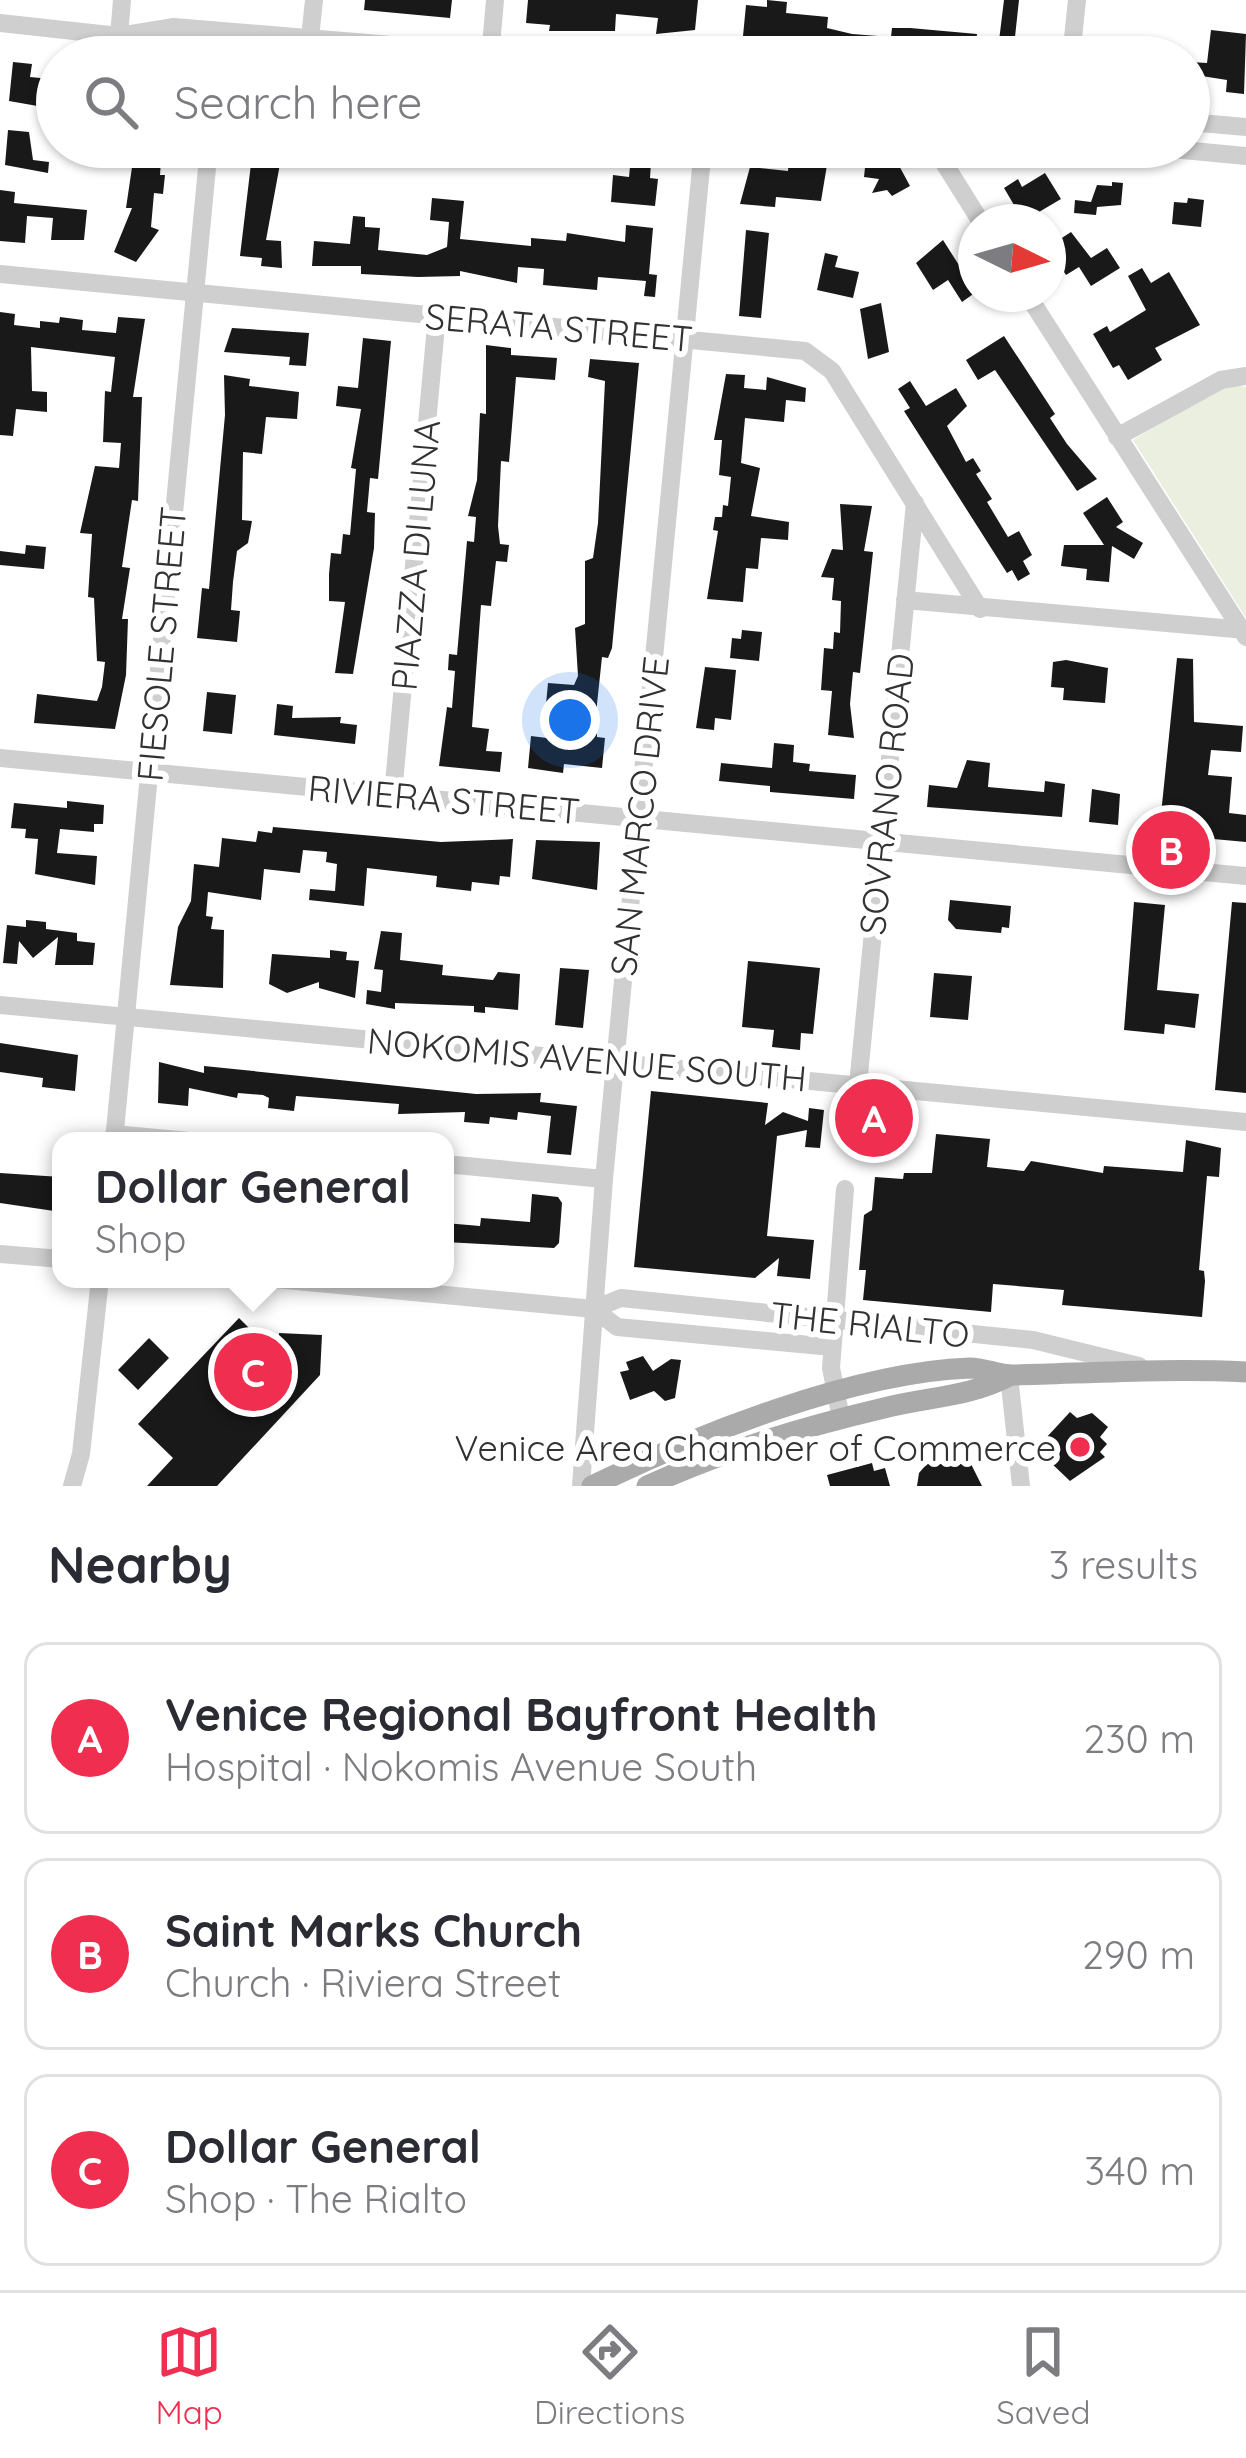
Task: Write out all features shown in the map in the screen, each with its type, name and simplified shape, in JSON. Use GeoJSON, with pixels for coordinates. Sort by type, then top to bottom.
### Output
{"type":"FeatureCollection","features":[{"type":"Feature","properties":{"kind":"main road"},"geometry":{"type":"LineString","coordinates":[[592,1486],[710,1433],[836,1395],[963,1369],[1009,1376],[1144,1367],[1246,1372]]}},
{"type":"Feature","properties":{"kind":"main road"},"geometry":{"type":"LineString","coordinates":[[646,1486],[737,1450],[842,1418],[982,1390],[1009,1376]]}},
{"type":"Feature","properties":{"kind":"street"},"geometry":{"type":"LineString","coordinates":[[119,36],[122,0]]}},
{"type":"Feature","properties":{"kind":"street"},"geometry":{"type":"LineString","coordinates":[[310,36],[314,0]]}},
{"type":"Feature","properties":{"kind":"street"},"geometry":{"type":"LineString","coordinates":[[492,36],[495,0]]}},
{"type":"Feature","properties":{"kind":"street"},"geometry":{"type":"LineString","coordinates":[[1073,36],[1077,0]]}},
{"type":"Feature","properties":{"kind":"street"},"geometry":{"type":"LineString","coordinates":[[0,23],[119,36],[174,27],[246,36]]}},
{"type":"Feature","properties":{"kind":"street"},"geometry":{"type":"LineString","coordinates":[[220,31],[220,36]]}},
{"type":"Feature","properties":{"kind":"street"},"geometry":{"type":"LineString","coordinates":[[1210,124],[1246,127]]}},
{"type":"Feature","properties":{"kind":"street"},"geometry":{"type":"LineString","coordinates":[[1210,153],[1246,156]]}},
{"type":"Feature","properties":{"kind":"street","name":"FIESOLE STREET"},"geometry":{"type":"LineString","coordinates":[[114,1132],[207,168]]}},
{"type":"Feature","properties":{"kind":"street","name":"SAN MARCO DRIVE"},"geometry":{"type":"LineString","coordinates":[[580,1486],[614,1062],[701,168]]}},
{"type":"Feature","properties":{"kind":"street"},"geometry":{"type":"LineString","coordinates":[[947,168],[970,204]]}},
{"type":"Feature","properties":{"kind":"street","name":"SERATA STREET"},"geometry":{"type":"LineString","coordinates":[[0,274],[806,351],[818,357],[980,609]]}},
{"type":"Feature","properties":{"kind":"street"},"geometry":{"type":"LineString","coordinates":[[1038,312],[1244,632]]}},
{"type":"Feature","properties":{"kind":"street","name":"PIAZZA DI LUNA"},"geometry":{"type":"LineString","coordinates":[[393,794],[437,316]]}},
{"type":"Feature","properties":{"kind":"street"},"geometry":{"type":"LineString","coordinates":[[1117,437],[1221,380],[1246,376]]}},
{"type":"Feature","properties":{"kind":"street","name":"SOVRANO ROAD"},"geometry":{"type":"LineString","coordinates":[[858,1085],[915,503]]}},
{"type":"Feature","properties":{"kind":"street"},"geometry":{"type":"LineString","coordinates":[[904,600],[1244,632]]}},
{"type":"Feature","properties":{"kind":"street","name":"RIVIERA STREET"},"geometry":{"type":"LineString","coordinates":[[0,758],[1246,876]]}},
{"type":"Feature","properties":{"kind":"street","name":"NOKOMIS AVENUE SOUTH"},"geometry":{"type":"LineString","coordinates":[[0,1004],[1246,1122]]}},
{"type":"Feature","properties":{"kind":"street"},"geometry":{"type":"LineString","coordinates":[[454,1165],[604,1179]]}},
{"type":"Feature","properties":{"kind":"street"},"geometry":{"type":"LineString","coordinates":[[842,1418],[832,1347],[845,1189]]}},
{"type":"Feature","properties":{"kind":"street"},"geometry":{"type":"LineString","coordinates":[[0,1253],[52,1258]]}},
{"type":"Feature","properties":{"kind":"street"},"geometry":{"type":"LineString","coordinates":[[72,1486],[80,1454],[99,1288]]}},
{"type":"Feature","properties":{"kind":"street","name":"THE RIALTO"},"geometry":{"type":"LineString","coordinates":[[371,1288],[595,1309],[621,1298],[701,1306],[1033,1340],[1144,1367]]}},
{"type":"Feature","properties":{"kind":"street"},"geometry":{"type":"LineString","coordinates":[[668,1332],[691,1324],[701,1306]]}},
{"type":"Feature","properties":{"kind":"street","name":"THE RIALTO"},"geometry":{"type":"LineString","coordinates":[[595,1309],[617,1327],[832,1347]]}},
{"type":"Feature","properties":{"kind":"street"},"geometry":{"type":"LineString","coordinates":[[1009,1376],[1021,1486]]}},
{"type":"Feature","properties":{"kind":"shaded area"},"geometry":{"type":"Polygon","coordinates":[[[1246,387],[1246,618],[1133,440],[1217,389],[1246,387]]]}},
{"type":"Feature","properties":{"kind":"building"},"geometry":{"type":"Polygon","coordinates":[[[365,0],[452,0],[450,18],[364,10],[365,0]]]}},
{"type":"Feature","properties":{"kind":"building"},"geometry":{"type":"Polygon","coordinates":[[[528,0],[698,0],[695,30],[656,34],[658,18],[616,14],[615,31],[549,31],[550,25],[526,23],[528,0]]]}},
{"type":"Feature","properties":{"kind":"building"},"geometry":{"type":"Polygon","coordinates":[[[767,0],[787,2],[786,13],[828,17],[827,28],[878,36],[743,36],[746,5],[767,7],[767,0]]]}},
{"type":"Feature","properties":{"kind":"building"},"geometry":{"type":"Polygon","coordinates":[[[1004,0],[1019,0],[1015,36],[1000,36],[1004,0]]]}},
{"type":"Feature","properties":{"kind":"building"},"geometry":{"type":"Polygon","coordinates":[[[892,28],[977,36],[891,36],[892,28]]]}},
{"type":"Feature","properties":{"kind":"building"},"geometry":{"type":"Polygon","coordinates":[[[1211,30],[1246,34],[1244,94],[1226,92],[1227,80],[1210,77],[1211,30]]]}},
{"type":"Feature","properties":{"kind":"building"},"geometry":{"type":"Polygon","coordinates":[[[13,62],[32,64],[36,106],[9,101],[13,62]]]}},
{"type":"Feature","properties":{"kind":"building"},"geometry":{"type":"Polygon","coordinates":[[[8,130],[29,132],[36,168],[48,168],[48,173],[5,165],[8,130]]]}},
{"type":"Feature","properties":{"kind":"building"},"geometry":{"type":"Polygon","coordinates":[[[132,168],[160,168],[160,175],[165,175],[163,194],[154,193],[151,227],[159,230],[136,262],[114,252],[132,208],[126,208],[132,168]]]}},
{"type":"Feature","properties":{"kind":"building"},"geometry":{"type":"Polygon","coordinates":[[[250,168],[279,168],[266,240],[281,241],[282,268],[261,266],[262,258],[240,256],[250,168]]]}},
{"type":"Feature","properties":{"kind":"building"},"geometry":{"type":"Polygon","coordinates":[[[630,168],[651,168],[650,178],[658,179],[655,206],[611,202],[613,175],[629,177],[630,168]]]}},
{"type":"Feature","properties":{"kind":"building"},"geometry":{"type":"Polygon","coordinates":[[[750,168],[826,168],[821,201],[776,197],[775,207],[740,204],[750,168]]]}},
{"type":"Feature","properties":{"kind":"building"},"geometry":{"type":"Polygon","coordinates":[[[865,168],[900,168],[910,186],[892,196],[887,190],[872,193],[879,179],[864,177],[865,168]]]}},
{"type":"Feature","properties":{"kind":"building"},"geometry":{"type":"Polygon","coordinates":[[[1045,173],[1061,199],[1053,204],[1013,204],[1004,188],[1018,179],[1022,187],[1045,173]]]}},
{"type":"Feature","properties":{"kind":"building"},"geometry":{"type":"Polygon","coordinates":[[[1112,182],[1123,183],[1121,205],[1097,207],[1096,215],[1074,213],[1075,200],[1091,202],[1097,185],[1112,186],[1112,182]]]}},
{"type":"Feature","properties":{"kind":"building"},"geometry":{"type":"Polygon","coordinates":[[[0,190],[15,192],[14,203],[87,210],[84,240],[51,240],[53,218],[27,216],[25,243],[0,241],[0,190]]]}},
{"type":"Feature","properties":{"kind":"building"},"geometry":{"type":"Polygon","coordinates":[[[432,198],[464,201],[460,239],[531,246],[531,238],[566,241],[567,233],[625,242],[626,225],[653,228],[649,274],[657,275],[655,297],[644,296],[646,281],[598,277],[597,290],[543,285],[544,269],[518,267],[517,283],[460,271],[460,276],[418,277],[361,274],[361,266],[312,266],[314,241],[350,244],[353,216],[365,217],[365,227],[380,228],[378,250],[427,255],[447,247],[449,222],[430,220],[432,198]]]}},
{"type":"Feature","properties":{"kind":"building"},"geometry":{"type":"Polygon","coordinates":[[[1188,198],[1204,200],[1201,227],[1172,224],[1174,202],[1187,203],[1188,198]]]}},
{"type":"Feature","properties":{"kind":"building"},"geometry":{"type":"Polygon","coordinates":[[[746,230],[769,233],[761,318],[739,316],[746,230]]]}},
{"type":"Feature","properties":{"kind":"building"},"geometry":{"type":"Polygon","coordinates":[[[1071,232],[1091,258],[1107,248],[1120,268],[1091,286],[1079,267],[1066,275],[1066,235],[1071,232]]]}},
{"type":"Feature","properties":{"kind":"building"},"geometry":{"type":"Polygon","coordinates":[[[943,240],[958,264],[958,296],[948,280],[933,290],[916,263],[943,240]]]}},
{"type":"Feature","properties":{"kind":"building"},"geometry":{"type":"Polygon","coordinates":[[[825,253],[838,256],[835,267],[859,272],[853,298],[817,290],[825,253]]]}},
{"type":"Feature","properties":{"kind":"building"},"geometry":{"type":"Polygon","coordinates":[[[1142,268],[1151,283],[1169,272],[1200,325],[1155,348],[1162,360],[1128,380],[1119,365],[1113,368],[1093,334],[1107,326],[1110,332],[1146,310],[1128,276],[1142,268]]]}},
{"type":"Feature","properties":{"kind":"building"},"geometry":{"type":"Polygon","coordinates":[[[881,303],[889,352],[868,359],[860,309],[881,303]]]}},
{"type":"Feature","properties":{"kind":"building"},"geometry":{"type":"Polygon","coordinates":[[[0,312],[15,314],[14,325],[40,328],[40,321],[59,323],[60,317],[83,320],[82,330],[116,333],[118,317],[145,319],[133,397],[142,397],[138,501],[132,500],[122,567],[130,568],[122,619],[128,619],[126,675],[115,729],[34,723],[37,694],[97,701],[102,687],[105,662],[97,661],[94,598],[88,597],[92,534],[80,533],[95,466],[119,468],[121,443],[103,442],[105,391],[111,392],[115,357],[31,347],[32,391],[47,392],[47,412],[16,409],[13,436],[0,435],[0,312]]]}},
{"type":"Feature","properties":{"kind":"building"},"geometry":{"type":"Polygon","coordinates":[[[232,328],[309,333],[306,366],[289,365],[290,357],[224,352],[232,328]]]}},
{"type":"Feature","properties":{"kind":"building"},"geometry":{"type":"Polygon","coordinates":[[[1004,336],[1055,414],[1050,418],[1097,479],[1077,491],[995,370],[978,380],[966,360],[1004,336]]]}},
{"type":"Feature","properties":{"kind":"building"},"geometry":{"type":"Polygon","coordinates":[[[363,338],[391,341],[378,479],[370,478],[367,512],[375,513],[374,548],[353,674],[335,673],[345,602],[329,601],[331,553],[341,554],[343,534],[350,535],[356,469],[351,468],[361,409],[336,406],[338,386],[358,388],[363,338]]]}},
{"type":"Feature","properties":{"kind":"building"},"geometry":{"type":"Polygon","coordinates":[[[486,345],[511,348],[511,355],[557,358],[555,380],[516,377],[509,462],[501,461],[498,526],[500,544],[509,545],[507,562],[496,561],[491,606],[481,605],[472,727],[489,729],[486,751],[502,752],[500,772],[439,766],[447,707],[452,708],[455,671],[448,670],[449,654],[457,655],[467,541],[474,542],[476,517],[468,516],[477,480],[480,413],[486,414],[486,345]]]}},
{"type":"Feature","properties":{"kind":"building"},"geometry":{"type":"Polygon","coordinates":[[[590,359],[639,363],[612,648],[608,658],[602,657],[597,704],[597,737],[605,738],[602,768],[564,764],[563,773],[528,768],[531,736],[555,739],[556,731],[569,732],[571,707],[546,704],[548,683],[574,685],[578,676],[575,628],[585,624],[585,561],[593,558],[598,523],[605,381],[588,377],[590,359]]]}},
{"type":"Feature","properties":{"kind":"building"},"geometry":{"type":"Polygon","coordinates":[[[726,374],[745,375],[744,388],[766,390],[767,377],[806,388],[805,402],[786,400],[784,422],[745,418],[741,463],[760,468],[751,516],[789,522],[788,540],[761,538],[758,569],[746,568],[743,602],[707,599],[718,531],[713,530],[715,517],[722,517],[723,505],[728,506],[731,477],[719,475],[722,440],[714,440],[726,374]]]}},
{"type":"Feature","properties":{"kind":"building"},"geometry":{"type":"Polygon","coordinates":[[[224,375],[250,379],[249,386],[299,392],[297,419],[266,417],[262,454],[243,452],[242,520],[252,521],[248,543],[237,551],[233,582],[231,610],[240,611],[237,642],[197,638],[202,588],[209,589],[225,415],[224,375]]]}},
{"type":"Feature","properties":{"kind":"building"},"geometry":{"type":"Polygon","coordinates":[[[910,381],[926,406],[956,388],[967,406],[947,426],[966,462],[973,458],[981,471],[976,474],[992,499],[987,502],[1008,537],[1019,531],[1032,555],[1023,561],[1030,574],[1018,581],[1012,570],[1007,573],[904,411],[910,408],[898,389],[910,381]]]}},
{"type":"Feature","properties":{"kind":"building"},"geometry":{"type":"Polygon","coordinates":[[[1107,497],[1123,522],[1116,527],[1143,543],[1134,559],[1112,546],[1109,582],[1086,580],[1087,569],[1061,566],[1064,545],[1104,545],[1083,513],[1107,497]]]}},
{"type":"Feature","properties":{"kind":"building"},"geometry":{"type":"Polygon","coordinates":[[[840,504],[872,506],[864,551],[873,552],[860,673],[853,672],[850,704],[854,738],[828,735],[832,691],[821,690],[824,648],[833,649],[834,632],[840,633],[841,601],[832,600],[834,578],[821,577],[832,549],[843,550],[840,504]]]}},
{"type":"Feature","properties":{"kind":"building"},"geometry":{"type":"Polygon","coordinates":[[[26,545],[46,547],[44,569],[0,565],[0,551],[25,554],[26,545]]]}},
{"type":"Feature","properties":{"kind":"building"},"geometry":{"type":"Polygon","coordinates":[[[742,630],[762,632],[759,661],[730,658],[732,638],[741,639],[742,630]]]}},
{"type":"Feature","properties":{"kind":"building"},"geometry":{"type":"Polygon","coordinates":[[[1177,658],[1193,659],[1194,722],[1243,726],[1241,752],[1211,750],[1208,775],[1232,777],[1229,813],[1246,815],[1246,842],[1159,834],[1177,658]]]}},
{"type":"Feature","properties":{"kind":"building"},"geometry":{"type":"Polygon","coordinates":[[[1053,662],[1108,668],[1105,703],[1063,700],[1064,688],[1051,687],[1053,662]]]}},
{"type":"Feature","properties":{"kind":"building"},"geometry":{"type":"Polygon","coordinates":[[[705,667],[736,670],[731,720],[715,718],[714,730],[696,728],[705,667]]]}},
{"type":"Feature","properties":{"kind":"building"},"geometry":{"type":"Polygon","coordinates":[[[207,692],[236,695],[232,734],[203,731],[207,692]]]}},
{"type":"Feature","properties":{"kind":"building"},"geometry":{"type":"Polygon","coordinates":[[[277,704],[293,706],[292,718],[341,717],[340,723],[357,725],[355,744],[274,735],[277,704]]]}},
{"type":"Feature","properties":{"kind":"building"},"geometry":{"type":"Polygon","coordinates":[[[774,743],[794,745],[793,762],[810,764],[809,771],[856,775],[854,799],[770,792],[770,786],[719,781],[721,763],[772,768],[774,743]]]}},
{"type":"Feature","properties":{"kind":"building"},"geometry":{"type":"Polygon","coordinates":[[[967,760],[990,763],[988,787],[1044,792],[1045,781],[1065,784],[1062,817],[927,807],[929,785],[957,788],[967,760]]]}},
{"type":"Feature","properties":{"kind":"building"},"geometry":{"type":"Polygon","coordinates":[[[1092,789],[1120,794],[1118,825],[1089,822],[1092,789]]]}},
{"type":"Feature","properties":{"kind":"building"},"geometry":{"type":"Polygon","coordinates":[[[67,801],[104,805],[103,824],[94,824],[94,832],[60,829],[57,853],[97,856],[95,885],[35,874],[38,839],[25,838],[26,829],[11,828],[14,803],[67,808],[67,801]]]}},
{"type":"Feature","properties":{"kind":"building"},"geometry":{"type":"Polygon","coordinates":[[[273,827],[441,842],[513,839],[510,877],[500,876],[499,885],[472,882],[471,891],[436,887],[437,876],[367,868],[364,906],[309,900],[310,889],[335,891],[337,864],[326,862],[327,852],[303,850],[300,873],[264,869],[261,900],[208,892],[206,916],[213,917],[211,929],[224,930],[223,988],[170,985],[178,927],[191,901],[194,864],[219,867],[222,838],[256,842],[258,831],[272,833],[273,827]]]}},
{"type":"Feature","properties":{"kind":"building"},"geometry":{"type":"Polygon","coordinates":[[[536,840],[600,842],[597,890],[532,879],[536,840]]]}},
{"type":"Feature","properties":{"kind":"building"},"geometry":{"type":"Polygon","coordinates":[[[950,900],[1011,906],[1009,928],[1002,927],[1001,933],[956,929],[948,920],[950,900]]]}},
{"type":"Feature","properties":{"kind":"building"},"geometry":{"type":"Polygon","coordinates":[[[1134,902],[1165,905],[1157,990],[1199,994],[1195,1028],[1165,1024],[1164,1034],[1124,1030],[1134,902]]]}},
{"type":"Feature","properties":{"kind":"building"},"geometry":{"type":"Polygon","coordinates":[[[1232,902],[1246,903],[1246,1093],[1215,1090],[1232,902]]]}},
{"type":"Feature","properties":{"kind":"building"},"geometry":{"type":"Polygon","coordinates":[[[26,920],[46,922],[46,929],[77,933],[77,941],[95,943],[93,965],[55,965],[58,937],[33,958],[19,941],[17,964],[3,963],[7,925],[26,927],[26,920]]]}},
{"type":"Feature","properties":{"kind":"building"},"geometry":{"type":"Polygon","coordinates":[[[381,931],[402,933],[400,960],[443,965],[442,975],[493,980],[498,972],[520,974],[518,1010],[485,1007],[485,1013],[474,1012],[474,1006],[395,1003],[395,1009],[366,1004],[367,990],[381,992],[383,970],[374,969],[381,931]]]}},
{"type":"Feature","properties":{"kind":"building"},"geometry":{"type":"Polygon","coordinates":[[[330,950],[347,952],[346,960],[359,961],[355,998],[319,988],[319,982],[287,993],[269,984],[272,954],[330,958],[330,950]]]}},
{"type":"Feature","properties":{"kind":"building"},"geometry":{"type":"Polygon","coordinates":[[[748,961],[820,968],[813,1034],[801,1033],[800,1050],[772,1047],[774,1030],[742,1027],[748,961]]]}},
{"type":"Feature","properties":{"kind":"building"},"geometry":{"type":"Polygon","coordinates":[[[560,968],[589,970],[583,1028],[555,1025],[560,968]]]}},
{"type":"Feature","properties":{"kind":"building"},"geometry":{"type":"Polygon","coordinates":[[[934,973],[972,976],[968,1020],[930,1017],[934,973]]]}},
{"type":"Feature","properties":{"kind":"building"},"geometry":{"type":"Polygon","coordinates":[[[0,1043],[78,1055],[75,1091],[42,1087],[43,1078],[0,1072],[0,1043]]]}},
{"type":"Feature","properties":{"kind":"building"},"geometry":{"type":"Polygon","coordinates":[[[159,1062],[204,1073],[204,1066],[476,1094],[541,1093],[540,1102],[577,1106],[571,1155],[547,1153],[551,1116],[518,1112],[517,1120],[490,1117],[489,1124],[464,1122],[465,1112],[398,1114],[399,1104],[296,1096],[294,1111],[268,1108],[269,1098],[263,1095],[238,1093],[237,1098],[189,1088],[188,1106],[158,1103],[159,1062]]]}},
{"type":"Feature","properties":{"kind":"building"},"geometry":{"type":"Polygon","coordinates":[[[651,1091],[768,1103],[765,1125],[783,1112],[808,1121],[809,1108],[824,1110],[820,1148],[805,1147],[807,1130],[777,1136],[767,1236],[814,1240],[810,1279],[777,1276],[779,1258],[755,1278],[634,1267],[651,1091]]]}},
{"type":"Feature","properties":{"kind":"building"},"geometry":{"type":"Polygon","coordinates":[[[936,1134],[990,1139],[987,1167],[1024,1171],[1031,1161],[1103,1173],[1104,1166],[1183,1172],[1186,1140],[1221,1148],[1219,1177],[1207,1176],[1199,1270],[1204,1271],[1205,1281],[1202,1317],[1062,1305],[1064,1290],[993,1284],[991,1312],[863,1300],[866,1270],[859,1270],[864,1215],[872,1210],[875,1177],[903,1179],[904,1173],[932,1173],[936,1134]]]}},
{"type":"Feature","properties":{"kind":"building"},"geometry":{"type":"Polygon","coordinates":[[[0,1173],[52,1176],[52,1211],[0,1203],[0,1173]]]}},
{"type":"Feature","properties":{"kind":"building"},"geometry":{"type":"Polygon","coordinates":[[[532,1194],[558,1197],[562,1203],[559,1243],[554,1248],[454,1242],[454,1224],[480,1226],[481,1218],[530,1222],[532,1194]]]}},
{"type":"Feature","properties":{"kind":"building"},"geometry":{"type":"Polygon","coordinates":[[[239,1318],[277,1356],[279,1333],[322,1335],[320,1375],[217,1486],[147,1486],[173,1458],[138,1424],[239,1318]]]}},
{"type":"Feature","properties":{"kind":"building"},"geometry":{"type":"Polygon","coordinates":[[[149,1338],[169,1358],[138,1390],[118,1370],[149,1338]]]}},
{"type":"Feature","properties":{"kind":"building"},"geometry":{"type":"Polygon","coordinates":[[[643,1356],[653,1371],[671,1359],[681,1360],[675,1398],[665,1401],[654,1391],[630,1400],[620,1372],[629,1370],[626,1362],[643,1356]]]}},
{"type":"Feature","properties":{"kind":"building","name":"Venice Area Chamber of Commerce"},"geometry":{"type":"Polygon","coordinates":[[[1070,1412],[1077,1418],[1092,1413],[1108,1427],[1100,1437],[1107,1444],[1100,1452],[1105,1457],[1070,1481],[1049,1461],[1059,1450],[1046,1438],[1070,1412]]]}},
{"type":"Feature","properties":{"kind":"building"},"geometry":{"type":"Polygon","coordinates":[[[953,1455],[970,1462],[982,1486],[917,1486],[919,1473],[932,1458],[953,1455]]]}},
{"type":"Feature","properties":{"kind":"building"},"geometry":{"type":"Polygon","coordinates":[[[872,1463],[874,1471],[885,1468],[890,1486],[830,1486],[827,1475],[872,1463]]]}},
{"type":"Feature","properties":{"kind":"place","name":"Saint Marks Church"},"geometry":{"type":"Point","coordinates":[1171,850]}},
{"type":"Feature","properties":{"kind":"place","name":"Venice Regional Bayfront Health"},"geometry":{"type":"Point","coordinates":[874,1118]}},
{"type":"Feature","properties":{"kind":"place","name":"Dollar General"},"geometry":{"type":"Point","coordinates":[253,1372]}},
{"type":"Feature","properties":{"kind":"place","name":"Venice Area Chamber of Commerce"},"geometry":{"type":"Point","coordinates":[1080,1447]}}]}
